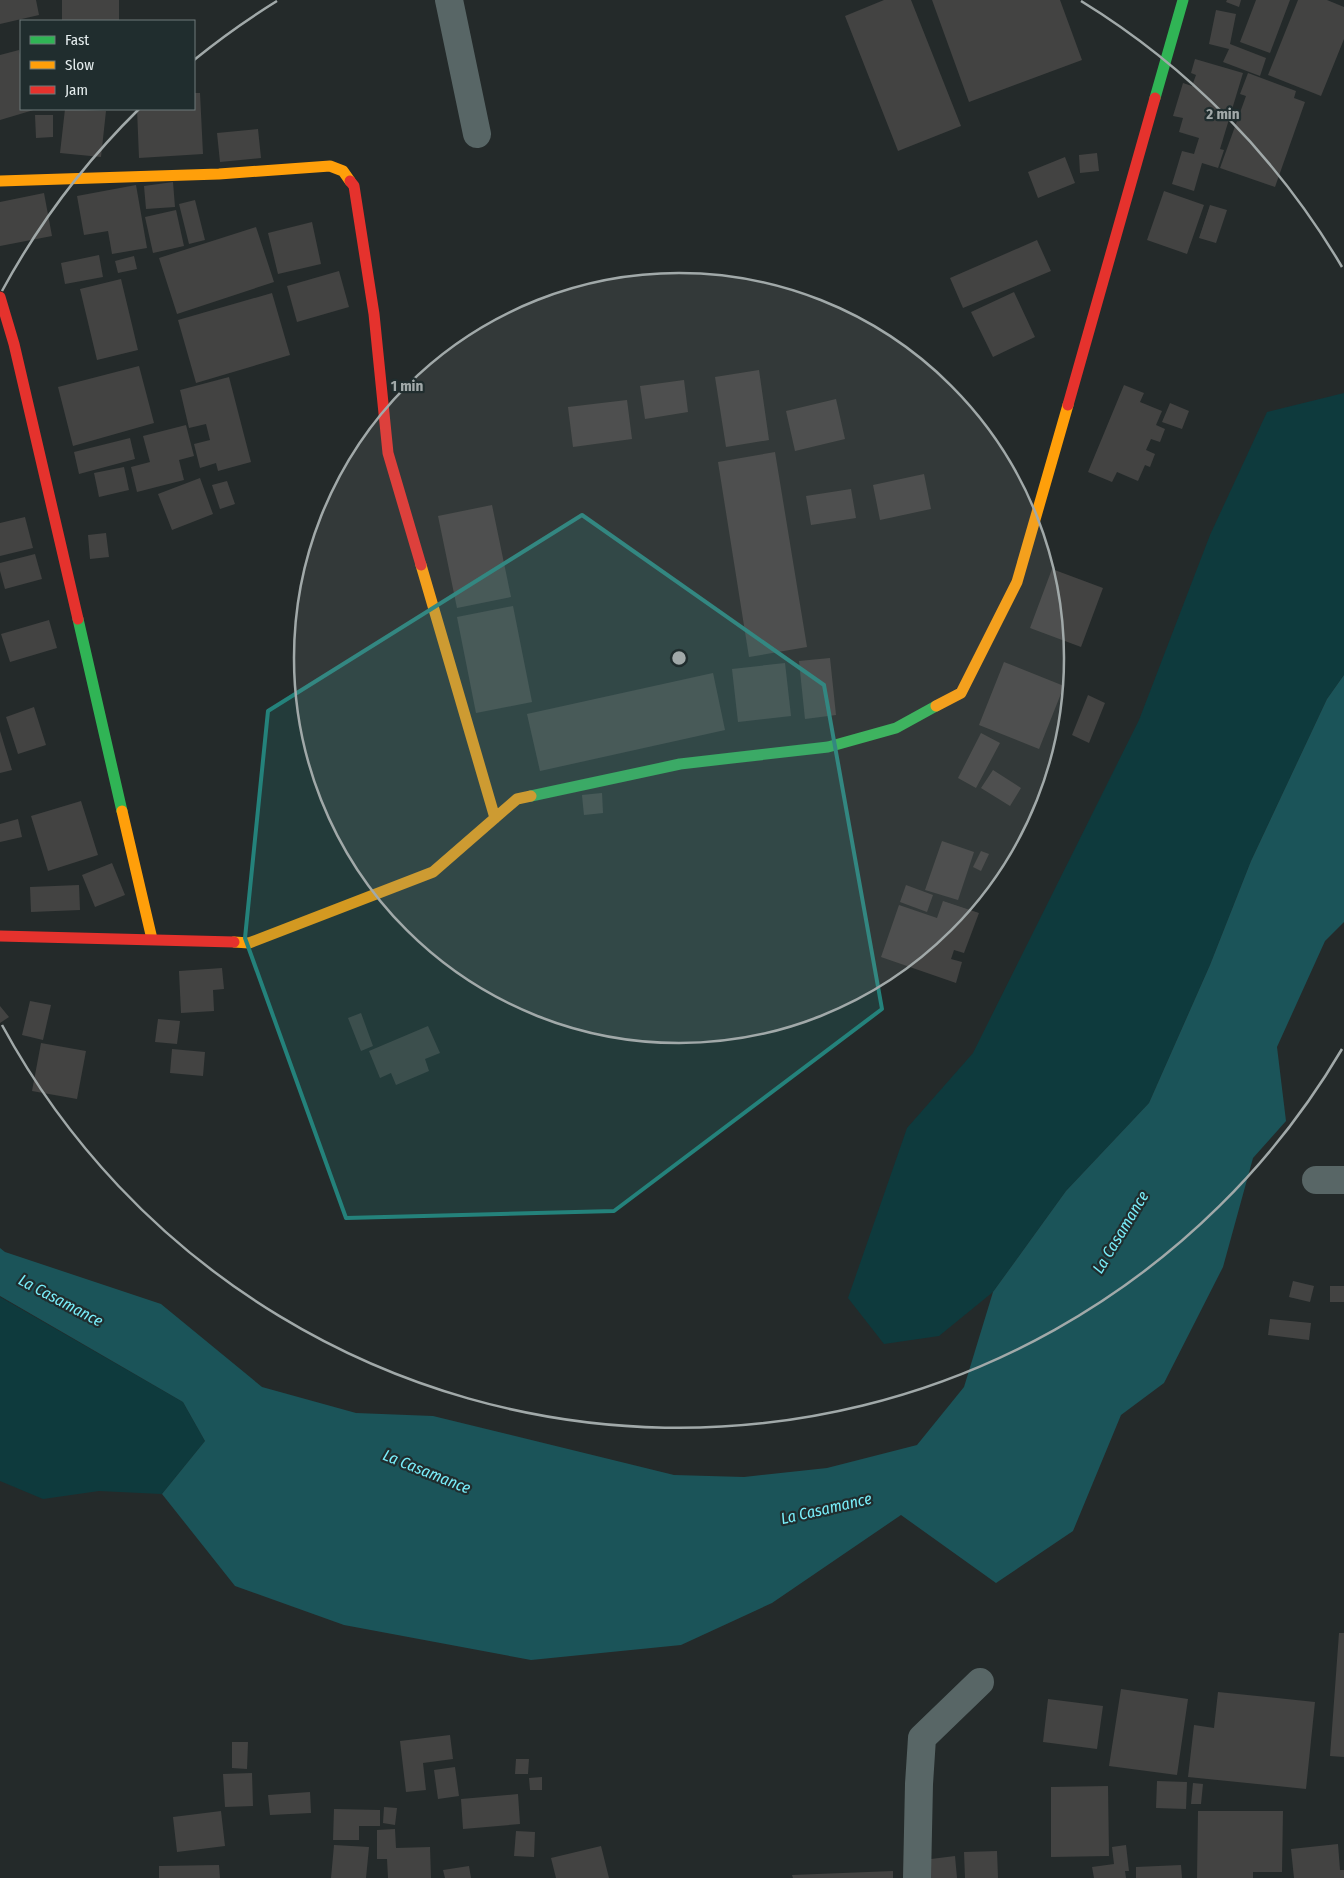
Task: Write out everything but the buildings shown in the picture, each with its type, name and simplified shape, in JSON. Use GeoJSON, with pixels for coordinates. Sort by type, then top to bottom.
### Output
{"type":"FeatureCollection","features":[{"type":"Feature","properties":{"kind":"street"},"geometry":{"type":"LineString","coordinates":[[449,0],[477,134]]}},
{"type":"Feature","properties":{"kind":"street"},"geometry":{"type":"LineString","coordinates":[[0,936],[249,943],[434,872],[517,799],[680,764],[828,747],[896,728],[961,693],[1017,582],[1183,0]]}},
{"type":"Feature","properties":{"kind":"street"},"geometry":{"type":"LineString","coordinates":[[0,181],[219,174],[330,166],[344,171],[354,186],[356,196],[374,314],[388,453],[495,818]]}},
{"type":"Feature","properties":{"kind":"street"},"geometry":{"type":"LineString","coordinates":[[0,297],[16,354],[152,939]]}},
{"type":"Feature","properties":{"kind":"street"},"geometry":{"type":"LineString","coordinates":[[1316,1180],[1344,1180]]}},
{"type":"Feature","properties":{"kind":"street"},"geometry":{"type":"LineString","coordinates":[[917,1878],[918,1784],[922,1738],[980,1682]]}},
{"type":"Feature","properties":{"kind":"highlighted area"},"geometry":{"type":"Polygon","coordinates":[[[582,515],[824,685],[882,1009],[614,1211],[346,1218],[245,938],[268,711],[582,515]]]}},
{"type":"Feature","properties":{"kind":"shaded area"},"geometry":{"type":"Polygon","coordinates":[[[1344,393],[1344,675],[1327,699],[1251,861],[1210,965],[1149,1103],[1066,1191],[993,1292],[939,1336],[884,1344],[848,1298],[907,1128],[973,1053],[1139,720],[1210,535],[1267,412],[1344,393]]]}},
{"type":"Feature","properties":{"kind":"shaded area"},"geometry":{"type":"Polygon","coordinates":[[[0,1297],[183,1402],[205,1441],[162,1494],[99,1491],[43,1499],[0,1481],[0,1297]]]}},
{"type":"Feature","properties":{"kind":"water","name":"La Casamance"},"geometry":{"type":"Polygon","coordinates":[[[1344,675],[1344,922],[1325,941],[1277,1047],[1286,1121],[1253,1158],[1223,1267],[1164,1383],[1121,1415],[1073,1531],[996,1583],[901,1515],[772,1603],[681,1645],[531,1660],[344,1625],[235,1586],[162,1494],[205,1441],[183,1402],[0,1296],[0,1248],[5,1252],[161,1304],[262,1387],[356,1413],[433,1416],[674,1475],[744,1477],[827,1468],[917,1445],[964,1387],[993,1292],[1066,1191],[1149,1103],[1210,965],[1251,861],[1327,699],[1344,675]]]}},
{"type":"Feature","properties":{"kind":"traffic: fast"},"geometry":{"type":"LineString","coordinates":[[1155,98],[1183,0]]}},
{"type":"Feature","properties":{"kind":"traffic: fast"},"geometry":{"type":"LineString","coordinates":[[78,619],[122,811]]}},
{"type":"Feature","properties":{"kind":"traffic: fast"},"geometry":{"type":"LineString","coordinates":[[531,796],[680,764],[828,747],[896,728],[936,706]]}},
{"type":"Feature","properties":{"kind":"traffic: slow"},"geometry":{"type":"LineString","coordinates":[[0,181],[219,174],[330,166],[343,171],[350,181]]}},
{"type":"Feature","properties":{"kind":"traffic: slow"},"geometry":{"type":"LineString","coordinates":[[936,706],[961,693],[1017,582],[1068,405]]}},
{"type":"Feature","properties":{"kind":"traffic: slow"},"geometry":{"type":"LineString","coordinates":[[421,565],[495,818]]}},
{"type":"Feature","properties":{"kind":"traffic: slow"},"geometry":{"type":"LineString","coordinates":[[234,942],[249,943],[433,872],[517,799],[531,796]]}},
{"type":"Feature","properties":{"kind":"traffic: slow"},"geometry":{"type":"LineString","coordinates":[[122,811],[152,939]]}},
{"type":"Feature","properties":{"kind":"traffic: jam"},"geometry":{"type":"LineString","coordinates":[[1068,405],[1155,98]]}},
{"type":"Feature","properties":{"kind":"traffic: jam"},"geometry":{"type":"LineString","coordinates":[[350,181],[354,186],[374,314],[388,453],[421,565]]}},
{"type":"Feature","properties":{"kind":"traffic: jam"},"geometry":{"type":"LineString","coordinates":[[0,297],[14,344],[78,619]]}},
{"type":"Feature","properties":{"kind":"traffic: jam"},"geometry":{"type":"LineString","coordinates":[[0,936],[234,942]]}}]}
